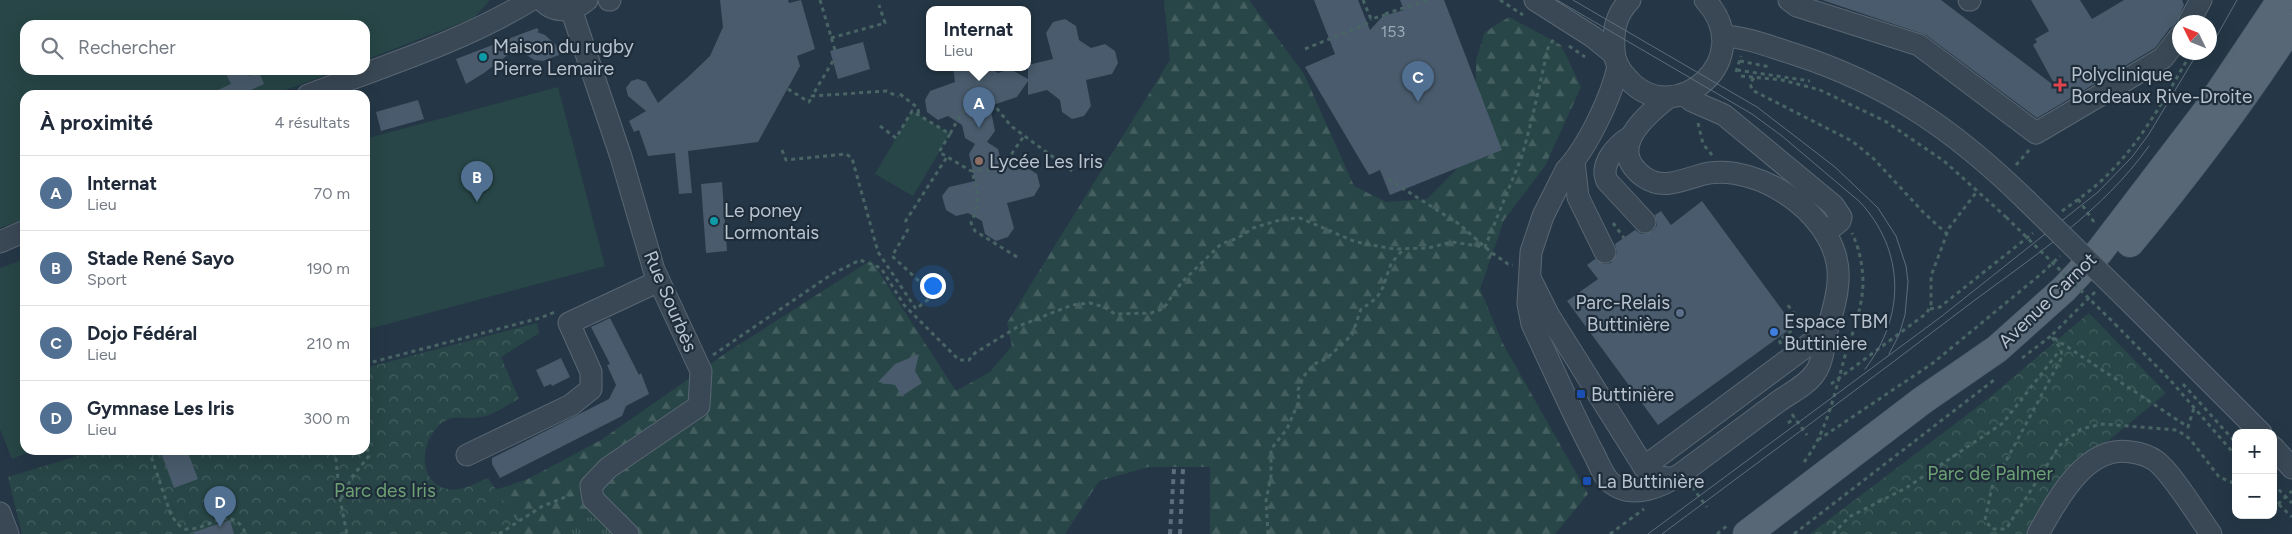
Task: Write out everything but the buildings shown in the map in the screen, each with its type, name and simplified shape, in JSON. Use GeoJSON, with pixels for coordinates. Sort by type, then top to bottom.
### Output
{"type":"FeatureCollection","features":[{"type":"Feature","properties":{"kind":"main road"},"geometry":{"type":"LineString","coordinates":[[1923,400],[2021,317],[2058,283],[2092,246],[2199,105],[2270,0]]}},
{"type":"Feature","properties":{"kind":"main road","name":"Avenue Carnot"},"geometry":{"type":"LineString","coordinates":[[1747,534],[1923,400],[1997,348],[2028,323],[2064,289],[2098,252],[2206,112],[2281,0]]}},
{"type":"Feature","properties":{"kind":"main road","name":"Avenue Carnot"},"geometry":{"type":"LineString","coordinates":[[1773,534],[2007,366],[2141,217],[2254,64],[2292,4]]}},
{"type":"Feature","properties":{"kind":"main road"},"geometry":{"type":"LineString","coordinates":[[2007,366],[2112,264],[2224,124],[2264,69],[2292,24]]}},
{"type":"Feature","properties":{"kind":"street"},"geometry":{"type":"LineString","coordinates":[[370,72],[459,39],[492,24],[531,0]]}},
{"type":"Feature","properties":{"kind":"street"},"geometry":{"type":"LineString","coordinates":[[542,0],[553,8],[579,5]]}},
{"type":"Feature","properties":{"kind":"street"},"geometry":{"type":"LineString","coordinates":[[1535,0],[1593,37],[1616,60],[1633,85],[1644,92],[1657,96],[1676,95],[1724,115],[1833,205],[1841,217],[1840,221],[1825,233]]}},
{"type":"Feature","properties":{"kind":"street"},"geometry":{"type":"LineString","coordinates":[[1630,0],[1615,24],[1613,33],[1616,60],[1609,98],[1574,161],[1566,170],[1543,216],[1535,237],[1528,304],[1532,324],[1586,440],[1608,479],[1624,490],[1636,491],[1662,485],[1674,478],[1810,378],[1818,368],[1838,282],[1834,250],[1825,233],[1808,212],[1789,197],[1764,181],[1749,176],[1724,172],[1709,173],[1665,184],[1656,183],[1644,177],[1635,169],[1630,159],[1628,146],[1630,137]]}},
{"type":"Feature","properties":{"kind":"street"},"geometry":{"type":"LineString","coordinates":[[1789,0],[1797,6],[1918,45],[2036,133],[2163,58],[2172,46]]}},
{"type":"Feature","properties":{"kind":"street"},"geometry":{"type":"LineString","coordinates":[[2193,15],[2201,0]]}},
{"type":"Feature","properties":{"kind":"street"},"geometry":{"type":"LineString","coordinates":[[1645,222],[1607,181],[1605,176],[1606,166],[1619,144],[1630,137],[1643,119],[1676,95],[1701,84],[1716,69],[1724,36],[1711,3]]}},
{"type":"Feature","properties":{"kind":"street","name":"Rue Sourbès"},"geometry":{"type":"LineString","coordinates":[[579,5],[621,157],[659,281],[701,371],[699,406],[608,468],[592,486]]}},
{"type":"Feature","properties":{"kind":"street"},"geometry":{"type":"LineString","coordinates":[[1724,36],[1748,40],[1834,67],[1882,89],[1939,124],[2025,199],[2257,429]]}},
{"type":"Feature","properties":{"kind":"street"},"geometry":{"type":"LineString","coordinates":[[321,90],[362,75]]}},
{"type":"Feature","properties":{"kind":"street"},"geometry":{"type":"LineString","coordinates":[[1574,161],[1578,197],[1605,252]]}},
{"type":"Feature","properties":{"kind":"street"},"geometry":{"type":"LineString","coordinates":[[0,242],[20,233]]}},
{"type":"Feature","properties":{"kind":"street"},"geometry":{"type":"LineString","coordinates":[[1530,273],[1553,322],[1644,467],[1656,476],[1674,478]]}},
{"type":"Feature","properties":{"kind":"street"},"geometry":{"type":"LineString","coordinates":[[468,455],[571,405],[591,389],[591,372],[569,323],[659,281]]}},
{"type":"Feature","properties":{"kind":"street"},"geometry":{"type":"LineString","coordinates":[[1644,467],[1827,331]]}},
{"type":"Feature","properties":{"kind":"street"},"geometry":{"type":"LineString","coordinates":[[2038,534],[2056,503],[2082,470],[2100,454],[2119,450],[2138,453],[2156,461],[2211,534]]}},
{"type":"Feature","properties":{"kind":"street"},"geometry":{"type":"LineString","coordinates":[[2277,451],[2292,468]]}},
{"type":"Feature","properties":{"kind":"street"},"geometry":{"type":"LineString","coordinates":[[592,486],[593,499],[628,534]]}},
{"type":"Feature","properties":{"kind":"street"},"geometry":{"type":"LineString","coordinates":[[0,513],[8,534]]}},
{"type":"Feature","properties":{"kind":"path"},"geometry":{"type":"LineString","coordinates":[[820,0],[834,50]]}},
{"type":"Feature","properties":{"kind":"path"},"geometry":{"type":"LineString","coordinates":[[1363,0],[1371,19]]}},
{"type":"Feature","properties":{"kind":"path"},"geometry":{"type":"LineString","coordinates":[[1305,49],[1366,24],[1371,19],[1428,0]]}},
{"type":"Feature","properties":{"kind":"path"},"geometry":{"type":"LineString","coordinates":[[831,38],[885,23],[880,6]]}},
{"type":"Feature","properties":{"kind":"path"},"geometry":{"type":"LineString","coordinates":[[1485,247],[1522,156],[1548,48],[1555,37]]}},
{"type":"Feature","properties":{"kind":"path"},"geometry":{"type":"LineString","coordinates":[[2060,213],[2112,169],[2144,130],[2186,60]]}},
{"type":"Feature","properties":{"kind":"path"},"geometry":{"type":"LineString","coordinates":[[788,90],[809,102],[833,61]]}},
{"type":"Feature","properties":{"kind":"path"},"geometry":{"type":"LineString","coordinates":[[1737,70],[1816,82]]}},
{"type":"Feature","properties":{"kind":"path"},"geometry":{"type":"LineString","coordinates":[[1741,76],[1782,80],[1820,90],[1862,109],[1922,144],[1978,190],[2115,324],[2232,451]]}},
{"type":"Feature","properties":{"kind":"path"},"geometry":{"type":"LineString","coordinates":[[1754,78],[1750,83],[1752,90],[1852,141],[1874,158],[1923,212],[1947,234]]}},
{"type":"Feature","properties":{"kind":"path"},"geometry":{"type":"LineString","coordinates":[[812,96],[887,91],[918,108],[919,116]]}},
{"type":"Feature","properties":{"kind":"path"},"geometry":{"type":"LineString","coordinates":[[1024,136],[1008,160],[999,169],[971,171],[939,152],[961,115],[969,106],[981,100],[995,106],[1012,126],[1072,171]]}},
{"type":"Feature","properties":{"kind":"path"},"geometry":{"type":"LineString","coordinates":[[880,126],[896,138],[912,112],[950,134]]}},
{"type":"Feature","properties":{"kind":"path"},"geometry":{"type":"LineString","coordinates":[[1697,117],[1703,144],[1711,155],[1717,158]]}},
{"type":"Feature","properties":{"kind":"path"},"geometry":{"type":"LineString","coordinates":[[2003,178],[2031,149]]}},
{"type":"Feature","properties":{"kind":"path"},"geometry":{"type":"LineString","coordinates":[[782,150],[786,160],[846,154],[852,158],[878,252],[916,309],[934,295],[892,256],[910,226]]}},
{"type":"Feature","properties":{"kind":"path"},"geometry":{"type":"LineString","coordinates":[[905,222],[948,157]]}},
{"type":"Feature","properties":{"kind":"path"},"geometry":{"type":"LineString","coordinates":[[971,171],[978,188],[977,208],[971,223],[975,231],[1017,257]]}},
{"type":"Feature","properties":{"kind":"path"},"geometry":{"type":"LineString","coordinates":[[1388,179],[1459,224],[1508,264],[1530,273]]}},
{"type":"Feature","properties":{"kind":"path"},"geometry":{"type":"LineString","coordinates":[[1830,385],[1928,313],[1930,309],[1931,276],[1947,234],[1978,190]]}},
{"type":"Feature","properties":{"kind":"path"},"geometry":{"type":"LineString","coordinates":[[2078,199],[2094,221],[2088,228]]}},
{"type":"Feature","properties":{"kind":"path"},"geometry":{"type":"LineString","coordinates":[[697,363],[709,358],[832,274],[860,260],[881,268],[904,305],[959,360],[969,360],[976,353],[1020,326],[1072,304],[1090,303],[1104,307],[1115,314],[1151,313],[1163,309],[1182,282],[1222,244],[1238,238],[1253,228],[1283,219],[1300,218],[1356,242],[1394,249],[1428,248],[1452,242],[1485,247]]}},
{"type":"Feature","properties":{"kind":"path"},"geometry":{"type":"LineString","coordinates":[[1930,309],[1940,307],[2038,230]]}},
{"type":"Feature","properties":{"kind":"path"},"geometry":{"type":"LineString","coordinates":[[1268,534],[1266,501],[1271,476],[1271,449],[1287,429],[1299,401],[1298,390],[1303,377],[1314,364],[1326,359],[1352,335],[1361,308],[1373,302],[1382,292],[1392,263],[1404,248]]}},
{"type":"Feature","properties":{"kind":"path"},"geometry":{"type":"LineString","coordinates":[[1818,440],[1933,363],[2042,274],[2061,254]]}},
{"type":"Feature","properties":{"kind":"path"},"geometry":{"type":"LineString","coordinates":[[1794,534],[2007,366],[2051,336],[2100,288]]}},
{"type":"Feature","properties":{"kind":"path"},"geometry":{"type":"LineString","coordinates":[[1783,346],[1779,340],[1795,328],[1799,320],[1787,304]]}},
{"type":"Feature","properties":{"kind":"path"},"geometry":{"type":"LineString","coordinates":[[370,363],[540,318],[557,310]]}},
{"type":"Feature","properties":{"kind":"path"},"geometry":{"type":"LineString","coordinates":[[2051,336],[2061,349],[2062,356],[1992,487],[1985,520],[1992,529],[2006,529],[2060,445],[2081,429],[2104,424],[2177,430],[2190,439],[2219,477],[2232,482]]}},
{"type":"Feature","properties":{"kind":"path"},"geometry":{"type":"LineString","coordinates":[[2051,336],[2188,428],[2194,408]]}},
{"type":"Feature","properties":{"kind":"path"},"geometry":{"type":"LineString","coordinates":[[1776,351],[1790,342]]}},
{"type":"Feature","properties":{"kind":"path"},"geometry":{"type":"LineString","coordinates":[[1833,534],[1849,518],[1906,488],[2003,424],[2061,349]]}},
{"type":"Feature","properties":{"kind":"path"},"geometry":{"type":"LineString","coordinates":[[2181,381],[2232,439]]}},
{"type":"Feature","properties":{"kind":"path"},"geometry":{"type":"LineString","coordinates":[[1790,412],[1798,407]]}},
{"type":"Feature","properties":{"kind":"path"},"geometry":{"type":"LineString","coordinates":[[1788,423],[1795,418]]}},
{"type":"Feature","properties":{"kind":"path"},"geometry":{"type":"LineString","coordinates":[[151,455],[171,515],[177,524],[184,529],[223,518],[230,519],[244,528],[246,534]]}},
{"type":"Feature","properties":{"kind":"path"},"geometry":{"type":"LineString","coordinates":[[336,455],[340,499],[347,534]]}},
{"type":"Feature","properties":{"kind":"path"},"geometry":{"type":"LineString","coordinates":[[340,499],[368,455]]}},
{"type":"Feature","properties":{"kind":"path"},"geometry":{"type":"LineString","coordinates":[[499,534],[541,507],[592,486]]}},
{"type":"Feature","properties":{"kind":"path"},"geometry":{"type":"LineString","coordinates":[[1695,491],[1699,488]]}},
{"type":"Feature","properties":{"kind":"path"},"geometry":{"type":"LineString","coordinates":[[2277,488],[2292,503]]}},
{"type":"Feature","properties":{"kind":"path"},"geometry":{"type":"LineString","coordinates":[[2292,491],[2278,504],[2292,518]]}},
{"type":"Feature","properties":{"kind":"green space"},"geometry":{"type":"Polygon","coordinates":[[[0,0],[490,0],[474,18],[370,58],[370,20],[20,20],[20,75],[326,75],[285,90],[20,90],[20,221],[0,228],[0,0]]]}},
{"type":"Feature","properties":{"kind":"green space"},"geometry":{"type":"Polygon","coordinates":[[[1164,0],[1249,0],[1304,74],[1354,186],[1386,202],[1427,199],[1476,150],[1476,60],[1485,32],[1509,17],[1561,45],[1581,87],[1545,166],[1504,220],[1480,289],[1502,342],[1588,494],[1555,534],[1210,534],[1210,467],[1148,467],[1099,481],[1065,534],[617,534],[606,521],[579,514],[561,534],[399,534],[427,513],[528,479],[601,440],[726,353],[871,260],[956,391],[990,372],[1012,346],[1007,323],[1170,60],[1164,0]]]}},
{"type":"Feature","properties":{"kind":"green space"},"geometry":{"type":"Polygon","coordinates":[[[558,87],[605,266],[370,329],[370,138],[558,87]]]}},
{"type":"Feature","properties":{"kind":"green space"},"geometry":{"type":"Polygon","coordinates":[[[912,111],[950,134],[913,196],[875,174],[912,111]]]}},
{"type":"Feature","properties":{"kind":"green space"},"geometry":{"type":"Polygon","coordinates":[[[20,261],[20,455],[22,455],[12,459],[0,429],[0,268],[20,261]]]}},
{"type":"Feature","properties":{"kind":"green space","name":"Parc de Palmer"},"geometry":{"type":"Polygon","coordinates":[[[2089,313],[2166,393],[2050,489],[2028,534],[1810,534],[1989,398],[2089,313]]]}},
{"type":"Feature","properties":{"kind":"green space","name":"Parc des Iris"},"geometry":{"type":"Polygon","coordinates":[[[537,323],[539,333],[501,357],[519,399],[486,416],[452,418],[443,422],[430,438],[425,458],[426,468],[430,477],[437,484],[447,489],[463,488],[488,478],[522,528],[514,534],[22,534],[8,477],[81,455],[370,455],[370,367],[537,323]]]}},
{"type":"Feature","properties":{"kind":"green space"},"geometry":{"type":"Polygon","coordinates":[[[578,514],[606,521],[617,534],[561,534],[578,514]]]}},
{"type":"Feature","properties":{"kind":"tram line"},"geometry":{"type":"LineString","coordinates":[[1557,0],[1752,114],[1782,136],[1860,202],[1875,221],[1886,241],[1892,262],[1895,284],[1893,306],[1888,327],[1878,349],[1865,369]]}},
{"type":"Feature","properties":{"kind":"tram line"},"geometry":{"type":"LineString","coordinates":[[1573,0],[1757,107],[1835,167],[1878,208],[1896,236],[1906,266],[1908,282],[1905,315],[1899,335],[1889,354]]}},
{"type":"Feature","properties":{"kind":"tram line"},"geometry":{"type":"LineString","coordinates":[[2217,36],[2237,0]]}},
{"type":"Feature","properties":{"kind":"tram line"},"geometry":{"type":"LineString","coordinates":[[1648,534],[1942,316],[2098,192],[2132,157],[2149,134],[2193,60]]}},
{"type":"Feature","properties":{"kind":"tram line"},"geometry":{"type":"LineString","coordinates":[[1662,534],[2066,231],[2111,191],[2149,146]]}},
{"type":"Feature","properties":{"kind":"railway"},"geometry":{"type":"LineString","coordinates":[[1170,534],[1174,469]]}},
{"type":"Feature","properties":{"kind":"railway"},"geometry":{"type":"LineString","coordinates":[[1180,534],[1183,469]]}},
{"type":"Feature","properties":{"kind":"place","name":"Maison du rugby Pierre Lemaire"},"geometry":{"type":"Point","coordinates":[483,57]}},
{"type":"Feature","properties":{"kind":"place","name":"Polyclinique Bordeaux Rive-Droite"},"geometry":{"type":"Point","coordinates":[2060,85]}},
{"type":"Feature","properties":{"kind":"place","name":"Dojo Fédéral"},"geometry":{"type":"Point","coordinates":[1418,102]}},
{"type":"Feature","properties":{"kind":"place","name":"Internat"},"geometry":{"type":"Point","coordinates":[979,128]}},
{"type":"Feature","properties":{"kind":"place","name":"Lycée Les Iris"},"geometry":{"type":"Point","coordinates":[979,161]}},
{"type":"Feature","properties":{"kind":"place","name":"Stade René Sayo"},"geometry":{"type":"Point","coordinates":[477,202]}},
{"type":"Feature","properties":{"kind":"place","name":"Le poney Lormontais"},"geometry":{"type":"Point","coordinates":[714,221]}},
{"type":"Feature","properties":{"kind":"place","name":"Parc-Relais Buttinière"},"geometry":{"type":"Point","coordinates":[1680,313]}},
{"type":"Feature","properties":{"kind":"place","name":"Espace TBM Buttinière"},"geometry":{"type":"Point","coordinates":[1774,332]}},
{"type":"Feature","properties":{"kind":"place","name":"Buttinière"},"geometry":{"type":"Point","coordinates":[1581,394]}},
{"type":"Feature","properties":{"kind":"place","name":"La Buttinière"},"geometry":{"type":"Point","coordinates":[1587,481]}},
{"type":"Feature","properties":{"kind":"place","name":"Gymnase Les Iris"},"geometry":{"type":"Point","coordinates":[220,527]}}]}
